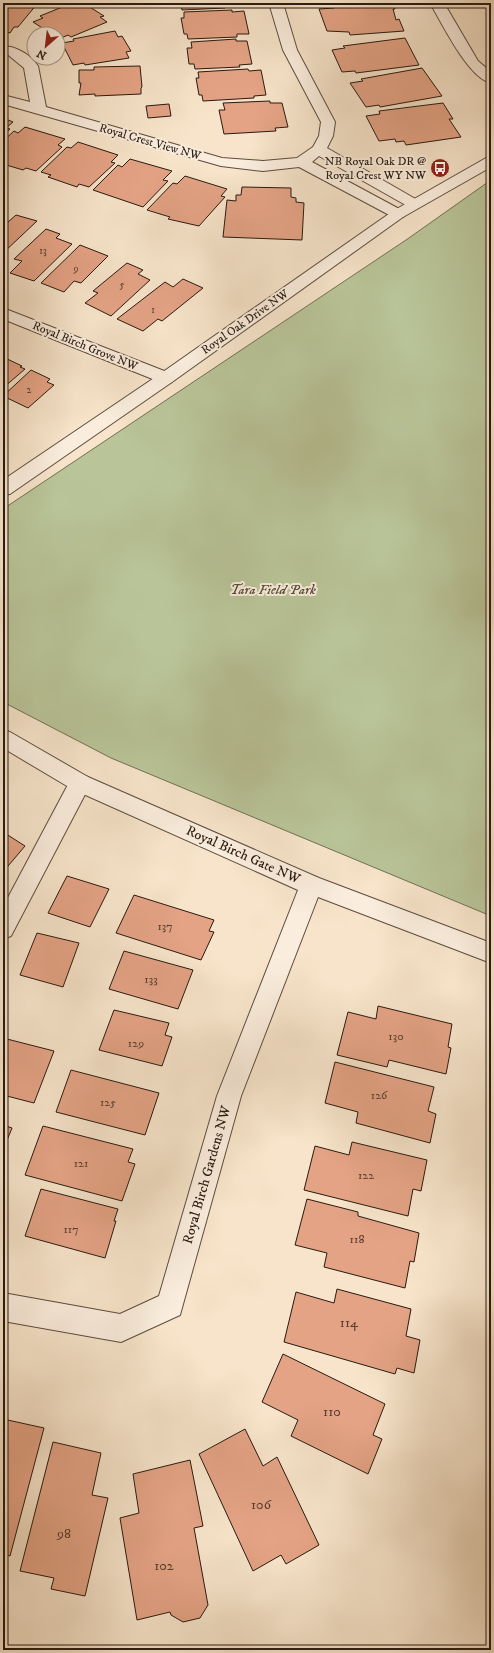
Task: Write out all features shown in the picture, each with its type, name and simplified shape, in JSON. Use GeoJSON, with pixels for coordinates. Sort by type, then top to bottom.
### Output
{"type":"FeatureCollection","features":[{"type":"Feature","properties":{"kind":"street"},"geometry":{"type":"LineString","coordinates":[[276,3],[290,50],[328,122],[326,136],[319,150],[414,204]]}},
{"type":"Feature","properties":{"kind":"street"},"geometry":{"type":"LineString","coordinates":[[437,3],[473,63],[491,79]]}},
{"type":"Feature","properties":{"kind":"street"},"geometry":{"type":"LineString","coordinates":[[3,50],[10,50],[30,66],[39,110]]}},
{"type":"Feature","properties":{"kind":"street","name":"Royal Crest View NW"},"geometry":{"type":"LineString","coordinates":[[3,99],[221,162],[263,166],[301,162],[319,150]]}},
{"type":"Feature","properties":{"kind":"street","name":"Royal Oak Drive NW"},"geometry":{"type":"LineString","coordinates":[[3,489],[166,378],[398,214],[491,161]]}},
{"type":"Feature","properties":{"kind":"street"},"geometry":{"type":"LineString","coordinates":[[301,162],[398,214]]}},
{"type":"Feature","properties":{"kind":"street","name":"Royal Birch Grove NW"},"geometry":{"type":"LineString","coordinates":[[3,313],[166,378]]}},
{"type":"Feature","properties":{"kind":"street","name":"Royal Birch Gate NW"},"geometry":{"type":"LineString","coordinates":[[3,738],[80,783],[311,885],[491,953]]}},
{"type":"Feature","properties":{"kind":"street"},"geometry":{"type":"LineString","coordinates":[[3,929],[80,783]]}},
{"type":"Feature","properties":{"kind":"street","name":"Royal Birch Gardens NW"},"geometry":{"type":"LineString","coordinates":[[3,1307],[121,1328],[170,1305],[229,1096],[311,885]]}},
{"type":"Feature","properties":{"kind":"green space","name":"Tara Field Park"},"geometry":{"type":"Polygon","coordinates":[[[491,180],[491,916],[111,758],[3,702],[3,509],[406,240],[491,180]]]}},
{"type":"Feature","properties":{"kind":"building"},"geometry":{"type":"Polygon","coordinates":[[[3,3],[37,4],[18,27],[14,27],[10,33],[3,31],[3,3]]]}},
{"type":"Feature","properties":{"kind":"building"},"geometry":{"type":"Polygon","coordinates":[[[72,3],[78,3],[82,6],[85,4],[104,16],[100,17],[107,22],[71,37],[68,35],[66,36],[66,26],[39,26],[33,22],[43,18],[40,16],[72,3]]]}},
{"type":"Feature","properties":{"kind":"building"},"geometry":{"type":"Polygon","coordinates":[[[176,3],[235,3],[236,5],[225,6],[225,8],[182,10],[181,5],[177,5],[176,3]]]}},
{"type":"Feature","properties":{"kind":"building"},"geometry":{"type":"Polygon","coordinates":[[[339,3],[393,3],[396,20],[399,19],[404,31],[350,35],[349,32],[327,31],[319,9],[334,8],[333,6],[340,5],[339,3]]]}},
{"type":"Feature","properties":{"kind":"building"},"geometry":{"type":"Polygon","coordinates":[[[232,10],[232,12],[244,11],[249,34],[237,34],[237,37],[188,39],[187,34],[184,34],[181,18],[184,18],[184,12],[232,10]]]}},
{"type":"Feature","properties":{"kind":"building"},"geometry":{"type":"Polygon","coordinates":[[[115,31],[118,37],[122,36],[131,51],[126,52],[129,58],[85,65],[84,63],[73,65],[66,51],[66,42],[74,41],[73,39],[115,31]]]}},
{"type":"Feature","properties":{"kind":"building"},"geometry":{"type":"Polygon","coordinates":[[[405,38],[419,65],[356,73],[355,71],[342,72],[332,50],[345,48],[343,46],[405,38]]]}},
{"type":"Feature","properties":{"kind":"building"},"geometry":{"type":"Polygon","coordinates":[[[236,39],[236,41],[247,41],[252,64],[239,65],[240,67],[195,69],[194,64],[189,64],[187,48],[192,48],[191,42],[236,39]]]}},
{"type":"Feature","properties":{"kind":"building"},"geometry":{"type":"Polygon","coordinates":[[[140,66],[142,87],[141,94],[95,96],[95,94],[79,95],[81,83],[79,83],[79,70],[94,70],[94,67],[140,66]]]}},
{"type":"Feature","properties":{"kind":"building"},"geometry":{"type":"Polygon","coordinates":[[[422,68],[442,96],[380,107],[379,105],[366,107],[350,83],[363,81],[361,79],[422,68]]]}},
{"type":"Feature","properties":{"kind":"building"},"geometry":{"type":"Polygon","coordinates":[[[248,69],[249,71],[261,70],[266,95],[254,96],[254,98],[203,101],[202,95],[199,95],[196,78],[199,78],[198,72],[248,69]]]}},
{"type":"Feature","properties":{"kind":"building"},"geometry":{"type":"Polygon","coordinates":[[[270,101],[270,103],[282,103],[288,127],[275,128],[276,131],[224,134],[219,110],[225,110],[223,103],[270,101]]]}},
{"type":"Feature","properties":{"kind":"building"},"geometry":{"type":"Polygon","coordinates":[[[443,103],[453,119],[449,119],[461,137],[406,145],[404,141],[396,142],[395,139],[379,141],[366,116],[380,114],[379,111],[443,103]]]}},
{"type":"Feature","properties":{"kind":"building"},"geometry":{"type":"Polygon","coordinates":[[[169,104],[171,116],[148,118],[146,106],[169,104]]]}},
{"type":"Feature","properties":{"kind":"building"},"geometry":{"type":"Polygon","coordinates":[[[3,118],[13,122],[6,128],[10,129],[3,136],[3,118]]]}},
{"type":"Feature","properties":{"kind":"building"},"geometry":{"type":"Polygon","coordinates":[[[25,127],[65,139],[58,145],[62,147],[36,171],[26,168],[23,170],[3,164],[3,141],[14,131],[18,133],[25,127]]]}},
{"type":"Feature","properties":{"kind":"building"},"geometry":{"type":"Polygon","coordinates":[[[78,142],[118,155],[111,162],[115,163],[89,187],[79,184],[77,187],[48,177],[51,175],[41,172],[67,147],[71,148],[78,142]]]}},
{"type":"Feature","properties":{"kind":"building"},"geometry":{"type":"Polygon","coordinates":[[[130,159],[172,171],[163,180],[168,181],[143,207],[93,190],[118,165],[122,167],[130,159]]]}},
{"type":"Feature","properties":{"kind":"building"},"geometry":{"type":"Polygon","coordinates":[[[185,176],[227,189],[221,196],[225,197],[199,226],[168,219],[170,217],[147,210],[173,183],[177,184],[185,176]]]}},
{"type":"Feature","properties":{"kind":"building"},"geometry":{"type":"Polygon","coordinates":[[[242,187],[291,188],[291,197],[296,198],[296,202],[304,203],[302,240],[223,237],[227,200],[236,201],[236,195],[241,195],[242,187]]]}},
{"type":"Feature","properties":{"kind":"building"},"geometry":{"type":"Polygon","coordinates":[[[16,215],[37,221],[3,253],[3,221],[8,222],[16,215]]]}},
{"type":"Feature","properties":{"kind":"building"},"geometry":{"type":"Polygon","coordinates":[[[46,229],[60,234],[56,238],[72,244],[34,281],[10,273],[22,261],[14,259],[46,229]]]}},
{"type":"Feature","properties":{"kind":"building"},"geometry":{"type":"Polygon","coordinates":[[[80,245],[108,256],[81,283],[74,281],[64,292],[41,283],[80,245]]]}},
{"type":"Feature","properties":{"kind":"building"},"geometry":{"type":"Polygon","coordinates":[[[127,263],[143,270],[138,274],[150,280],[111,316],[85,303],[98,293],[93,291],[127,263]]]}},
{"type":"Feature","properties":{"kind":"building"},"geometry":{"type":"Polygon","coordinates":[[[183,279],[203,288],[162,321],[158,319],[143,331],[117,319],[165,282],[173,287],[183,279]]]}},
{"type":"Feature","properties":{"kind":"building"},"geometry":{"type":"Polygon","coordinates":[[[3,357],[25,369],[3,388],[3,357]]]}},
{"type":"Feature","properties":{"kind":"building"},"geometry":{"type":"Polygon","coordinates":[[[31,370],[50,379],[47,382],[54,385],[28,408],[3,396],[31,370]]]}},
{"type":"Feature","properties":{"kind":"building"},"geometry":{"type":"Polygon","coordinates":[[[3,832],[25,846],[3,872],[3,832]]]}},
{"type":"Feature","properties":{"kind":"building"},"geometry":{"type":"Polygon","coordinates":[[[67,876],[109,889],[90,927],[48,913],[67,876]]]}},
{"type":"Feature","properties":{"kind":"building"},"geometry":{"type":"Polygon","coordinates":[[[134,895],[214,920],[209,931],[214,932],[201,960],[116,933],[134,895]]]}},
{"type":"Feature","properties":{"kind":"building"},"geometry":{"type":"Polygon","coordinates":[[[37,933],[79,943],[63,987],[20,975],[37,933]]]}},
{"type":"Feature","properties":{"kind":"building"},"geometry":{"type":"Polygon","coordinates":[[[124,951],[193,970],[178,1009],[109,989],[124,951]]]}},
{"type":"Feature","properties":{"kind":"building"},"geometry":{"type":"Polygon","coordinates":[[[378,1006],[452,1024],[448,1047],[451,1048],[446,1074],[389,1060],[387,1067],[337,1055],[348,1012],[376,1019],[378,1006]]]}},
{"type":"Feature","properties":{"kind":"building"},"geometry":{"type":"Polygon","coordinates":[[[114,1010],[169,1023],[165,1035],[172,1037],[162,1066],[99,1050],[114,1010]]]}},
{"type":"Feature","properties":{"kind":"building"},"geometry":{"type":"Polygon","coordinates":[[[3,1038],[54,1051],[34,1103],[3,1095],[3,1038]]]}},
{"type":"Feature","properties":{"kind":"building"},"geometry":{"type":"Polygon","coordinates":[[[335,1062],[434,1087],[428,1111],[436,1114],[430,1143],[356,1123],[358,1112],[325,1103],[335,1062]]]}},
{"type":"Feature","properties":{"kind":"building"},"geometry":{"type":"Polygon","coordinates":[[[71,1070],[159,1093],[145,1135],[56,1112],[71,1070]]]}},
{"type":"Feature","properties":{"kind":"building"},"geometry":{"type":"Polygon","coordinates":[[[3,1125],[12,1128],[3,1150],[3,1125]]]}},
{"type":"Feature","properties":{"kind":"building"},"geometry":{"type":"Polygon","coordinates":[[[43,1126],[133,1149],[128,1162],[135,1164],[122,1201],[25,1175],[43,1126]]]}},
{"type":"Feature","properties":{"kind":"building"},"geometry":{"type":"Polygon","coordinates":[[[352,1142],[427,1160],[421,1191],[413,1189],[408,1216],[304,1190],[315,1146],[349,1155],[352,1142]]]}},
{"type":"Feature","properties":{"kind":"building"},"geometry":{"type":"Polygon","coordinates":[[[41,1189],[118,1209],[105,1258],[25,1236],[41,1189]]]}},
{"type":"Feature","properties":{"kind":"building"},"geometry":{"type":"Polygon","coordinates":[[[307,1199],[358,1212],[358,1216],[419,1233],[414,1262],[410,1261],[405,1288],[324,1267],[327,1253],[295,1245],[307,1199]]]}},
{"type":"Feature","properties":{"kind":"building"},"geometry":{"type":"Polygon","coordinates":[[[337,1289],[411,1309],[406,1336],[420,1340],[414,1373],[397,1368],[395,1374],[284,1342],[296,1292],[334,1303],[337,1289]]]}},
{"type":"Feature","properties":{"kind":"building"},"geometry":{"type":"Polygon","coordinates":[[[283,1354],[385,1404],[373,1435],[382,1439],[368,1474],[291,1436],[298,1420],[262,1402],[283,1354]]]}},
{"type":"Feature","properties":{"kind":"building"},"geometry":{"type":"Polygon","coordinates":[[[3,1419],[44,1428],[10,1556],[3,1554],[3,1419]]]}},
{"type":"Feature","properties":{"kind":"building"},"geometry":{"type":"Polygon","coordinates":[[[245,1429],[263,1466],[277,1457],[319,1545],[286,1564],[281,1555],[253,1571],[199,1454],[245,1429]]]}},
{"type":"Feature","properties":{"kind":"building"},"geometry":{"type":"Polygon","coordinates":[[[53,1442],[101,1453],[92,1495],[108,1498],[85,1596],[51,1589],[54,1578],[20,1571],[53,1442]]]}},
{"type":"Feature","properties":{"kind":"building"},"geometry":{"type":"Polygon","coordinates":[[[190,1460],[203,1526],[194,1528],[208,1605],[200,1618],[183,1622],[171,1615],[170,1612],[137,1620],[120,1518],[139,1513],[133,1474],[190,1460]]]}},
{"type":"Feature","properties":{"kind":"place","name":"NB Royal Oak DR @ Royal Crest WY NW"},"geometry":{"type":"Point","coordinates":[440,168]}}]}
